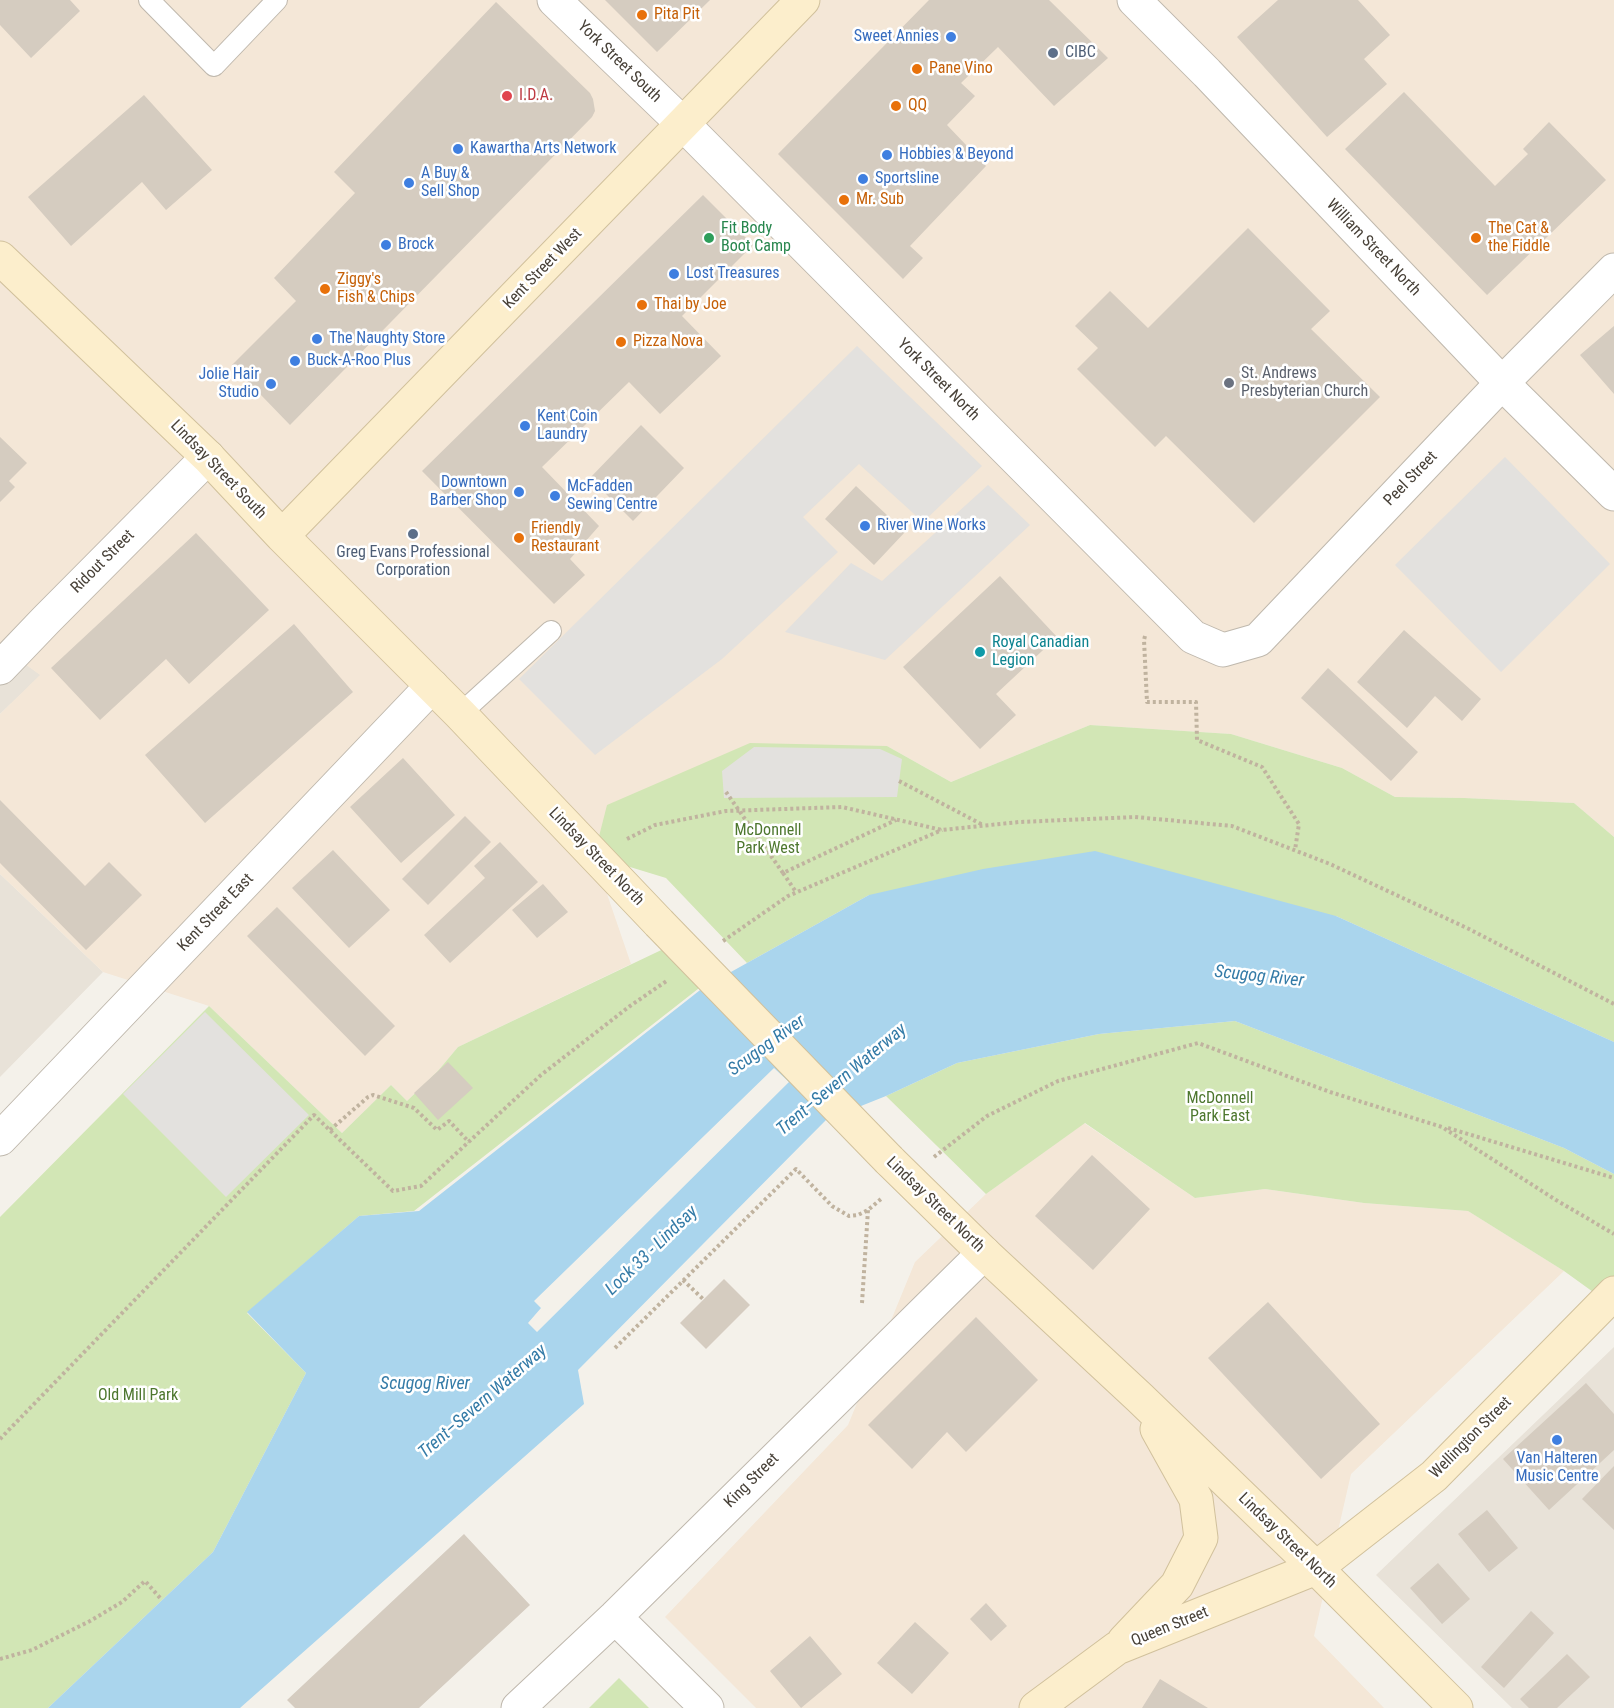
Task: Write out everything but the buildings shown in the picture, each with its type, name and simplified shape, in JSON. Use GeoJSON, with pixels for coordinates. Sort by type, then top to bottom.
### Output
{"type":"FeatureCollection","features":[{"type":"Feature","properties":{"kind":"main road","name":"Kent Street West"},"geometry":{"type":"LineString","coordinates":[[282,536],[803,0]]}},
{"type":"Feature","properties":{"kind":"main road","name":"Lindsay Street South"},"geometry":{"type":"LineString","coordinates":[[0,258],[208,457],[282,536],[432,686]]}},
{"type":"Feature","properties":{"kind":"main road","name":"Lindsay Street North"},"geometry":{"type":"LineString","coordinates":[[432,686],[898,1169],[1316,1568],[1456,1708]]}},
{"type":"Feature","properties":{"kind":"main road","name":"Wellington Street"},"geometry":{"type":"LineString","coordinates":[[1316,1568],[1434,1476],[1614,1293]]}},
{"type":"Feature","properties":{"kind":"main road"},"geometry":{"type":"LineString","coordinates":[[1117,1648],[1177,1585],[1201,1538],[1196,1498],[1140,1398]]}},
{"type":"Feature","properties":{"kind":"main road","name":"Queen Street"},"geometry":{"type":"LineString","coordinates":[[1036,1708],[1117,1648],[1316,1568]]}},
{"type":"Feature","properties":{"kind":"street","name":"York Street South"},"geometry":{"type":"LineString","coordinates":[[555,0],[683,124]]}},
{"type":"Feature","properties":{"kind":"street","name":"William Street North"},"geometry":{"type":"LineString","coordinates":[[1134,0],[1207,73],[1502,382],[1614,494]]}},
{"type":"Feature","properties":{"kind":"street","name":"York Street North"},"geometry":{"type":"LineString","coordinates":[[683,124],[1193,637]]}},
{"type":"Feature","properties":{"kind":"street","name":"Peel Street"},"geometry":{"type":"LineString","coordinates":[[1193,637],[1223,650],[1258,640],[1502,382],[1614,270]]}},
{"type":"Feature","properties":{"kind":"street","name":"Ridout Street"},"geometry":{"type":"LineString","coordinates":[[0,668],[208,457]]}},
{"type":"Feature","properties":{"kind":"street","name":"Kent Street East"},"geometry":{"type":"LineString","coordinates":[[2,1134],[432,686]]}},
{"type":"Feature","properties":{"kind":"street","name":"King Street"},"geometry":{"type":"LineString","coordinates":[[518,1708],[615,1617],[984,1253]]}},
{"type":"Feature","properties":{"kind":"street"},"geometry":{"type":"LineString","coordinates":[[615,1617],[707,1708]]}},
{"type":"Feature","properties":{"kind":"lane"},"geometry":{"type":"LineString","coordinates":[[149,0],[214,66],[277,0]]}},
{"type":"Feature","properties":{"kind":"lane"},"geometry":{"type":"LineString","coordinates":[[460,714],[550,631]]}},
{"type":"Feature","properties":{"kind":"path"},"geometry":{"type":"LineString","coordinates":[[1155,598],[1150,627],[1144,639],[1147,702],[1196,702],[1197,740],[1262,767],[1299,824],[1295,850]]}},
{"type":"Feature","properties":{"kind":"path"},"geometry":{"type":"LineString","coordinates":[[899,781],[983,825]]}},
{"type":"Feature","properties":{"kind":"path"},"geometry":{"type":"LineString","coordinates":[[726,792],[796,892]]}},
{"type":"Feature","properties":{"kind":"path"},"geometry":{"type":"LineString","coordinates":[[594,856],[655,825],[726,811],[842,807],[942,830]]}},
{"type":"Feature","properties":{"kind":"path"},"geometry":{"type":"LineString","coordinates":[[723,941],[788,896],[942,830],[1019,822],[1135,817],[1232,826],[1295,850],[1469,929],[1614,1004]]}},
{"type":"Feature","properties":{"kind":"path"},"geometry":{"type":"LineString","coordinates":[[783,873],[897,820]]}},
{"type":"Feature","properties":{"kind":"path"},"geometry":{"type":"LineString","coordinates":[[0,1439],[314,1115],[393,1191],[420,1186],[541,1075],[630,1006],[676,974]]}},
{"type":"Feature","properties":{"kind":"path"},"geometry":{"type":"LineString","coordinates":[[615,1348],[796,1168],[832,1206],[849,1216],[858,1215],[868,1210],[898,1169],[987,1116],[1058,1081],[1198,1043],[1330,1092],[1614,1178]]}},
{"type":"Feature","properties":{"kind":"path"},"geometry":{"type":"LineString","coordinates":[[330,1130],[373,1095],[414,1108],[437,1131],[449,1121],[469,1142]]}},
{"type":"Feature","properties":{"kind":"path"},"geometry":{"type":"LineString","coordinates":[[1442,1126],[1556,1200],[1614,1234]]}},
{"type":"Feature","properties":{"kind":"path"},"geometry":{"type":"LineString","coordinates":[[862,1303],[868,1210]]}},
{"type":"Feature","properties":{"kind":"path"},"geometry":{"type":"LineString","coordinates":[[684,1280],[704,1299]]}},
{"type":"Feature","properties":{"kind":"path"},"geometry":{"type":"LineString","coordinates":[[0,1659],[32,1650],[90,1621],[122,1602],[145,1581],[162,1600]]}},
{"type":"Feature","properties":{"kind":"shaded area"},"geometry":{"type":"Polygon","coordinates":[[[0,0],[1614,0],[1614,837],[1574,803],[1395,797],[1342,768],[1231,734],[1090,725],[951,782],[887,746],[594,856],[631,964],[458,1047],[437,1072],[407,1101],[391,1085],[342,1133],[209,1006],[103,972],[0,874],[0,714],[40,675],[0,646],[0,0]]]}},
{"type":"Feature","properties":{"kind":"shaded area"},"geometry":{"type":"Polygon","coordinates":[[[857,346],[982,466],[923,522],[859,464],[803,517],[838,552],[722,659],[595,755],[519,679],[857,346]]]}},
{"type":"Feature","properties":{"kind":"shaded area"},"geometry":{"type":"Polygon","coordinates":[[[1505,457],[1610,564],[1501,672],[1395,565],[1505,457]]]}},
{"type":"Feature","properties":{"kind":"shaded area"},"geometry":{"type":"Polygon","coordinates":[[[988,485],[1030,525],[885,660],[785,632],[851,563],[882,581],[988,485]]]}},
{"type":"Feature","properties":{"kind":"shaded area"},"geometry":{"type":"Polygon","coordinates":[[[0,646],[41,675],[0,714],[0,646]]]}},
{"type":"Feature","properties":{"kind":"shaded area"},"geometry":{"type":"Polygon","coordinates":[[[754,747],[880,749],[902,759],[897,797],[724,798],[722,771],[754,747]]]}},
{"type":"Feature","properties":{"kind":"shaded area"},"geometry":{"type":"Polygon","coordinates":[[[0,874],[103,972],[0,1077],[0,874]]]}},
{"type":"Feature","properties":{"kind":"shaded area"},"geometry":{"type":"Polygon","coordinates":[[[205,1012],[309,1115],[226,1197],[123,1094],[205,1012]]]}},
{"type":"Feature","properties":{"kind":"shaded area"},"geometry":{"type":"Polygon","coordinates":[[[1084,1123],[1195,1198],[1265,1189],[1364,1203],[1468,1211],[1564,1271],[1351,1474],[1314,1636],[1384,1708],[756,1708],[665,1617],[848,1425],[915,1262],[986,1194],[1084,1123]]]}},
{"type":"Feature","properties":{"kind":"shaded area"},"geometry":{"type":"Polygon","coordinates":[[[1614,1347],[1614,1708],[1512,1708],[1376,1575],[1614,1347]]]}},
{"type":"Feature","properties":{"kind":"green space","name":"McDonnell Park West"},"geometry":{"type":"Polygon","coordinates":[[[1090,725],[1231,734],[1342,768],[1395,797],[1574,803],[1614,837],[1614,1042],[1336,916],[869,895],[747,963],[666,878],[594,856],[607,805],[750,743],[887,746],[951,782],[1090,725]]]}},
{"type":"Feature","properties":{"kind":"green space","name":"Old Mill Park"},"geometry":{"type":"Polygon","coordinates":[[[676,943],[712,978],[414,1211],[359,1216],[247,1313],[306,1373],[213,1552],[48,1708],[0,1708],[0,1217],[209,1006],[342,1133],[391,1085],[407,1101],[437,1072],[458,1047],[676,943]]]}},
{"type":"Feature","properties":{"kind":"green space","name":"McDonnell Park East"},"geometry":{"type":"Polygon","coordinates":[[[1235,1021],[1564,1148],[1614,1174],[1614,1295],[1607,1302],[1564,1271],[1468,1211],[1364,1203],[1265,1189],[1195,1198],[1085,1123],[986,1194],[886,1096],[957,1063],[1099,1034],[1235,1021]]]}},
{"type":"Feature","properties":{"kind":"green space"},"geometry":{"type":"Polygon","coordinates":[[[619,1678],[649,1708],[589,1708],[619,1678]]]}},
{"type":"Feature","properties":{"kind":"water","name":"Scugog River"},"geometry":{"type":"Polygon","coordinates":[[[1095,851],[1336,916],[1614,1042],[1614,1174],[1564,1148],[1235,1021],[1099,1034],[957,1063],[886,1096],[826,1120],[578,1370],[584,1404],[240,1708],[48,1708],[213,1552],[306,1373],[247,1312],[359,1216],[419,1211],[704,987],[869,895],[983,869],[1095,851]],[[774,1068],[534,1301],[541,1308],[528,1323],[537,1332],[789,1082],[774,1068]]]}},
{"type":"Feature","properties":{"kind":"place","name":"Pita Pit"},"geometry":{"type":"Point","coordinates":[642,15]}},
{"type":"Feature","properties":{"kind":"place","name":"Sweet Annies"},"geometry":{"type":"Point","coordinates":[951,37]}},
{"type":"Feature","properties":{"kind":"place","name":"CIBC"},"geometry":{"type":"Point","coordinates":[1053,53]}},
{"type":"Feature","properties":{"kind":"place","name":"Pane Vino"},"geometry":{"type":"Point","coordinates":[917,69]}},
{"type":"Feature","properties":{"kind":"place","name":"I.D.A."},"geometry":{"type":"Point","coordinates":[507,96]}},
{"type":"Feature","properties":{"kind":"place","name":"QQ"},"geometry":{"type":"Point","coordinates":[896,106]}},
{"type":"Feature","properties":{"kind":"place","name":"Kawartha Arts Network"},"geometry":{"type":"Point","coordinates":[458,149]}},
{"type":"Feature","properties":{"kind":"place","name":"Hobbies & Beyond"},"geometry":{"type":"Point","coordinates":[887,155]}},
{"type":"Feature","properties":{"kind":"place","name":"Sportsline"},"geometry":{"type":"Point","coordinates":[863,179]}},
{"type":"Feature","properties":{"kind":"place","name":"A Buy & Sell Shop"},"geometry":{"type":"Point","coordinates":[409,183]}},
{"type":"Feature","properties":{"kind":"place","name":"Mr. Sub"},"geometry":{"type":"Point","coordinates":[844,200]}},
{"type":"Feature","properties":{"kind":"place","name":"Fit Body Boot Camp"},"geometry":{"type":"Point","coordinates":[709,238]}},
{"type":"Feature","properties":{"kind":"place","name":"The Cat & the Fiddle"},"geometry":{"type":"Point","coordinates":[1476,238]}},
{"type":"Feature","properties":{"kind":"place","name":"Brock"},"geometry":{"type":"Point","coordinates":[386,245]}},
{"type":"Feature","properties":{"kind":"place","name":"Lost Treasures"},"geometry":{"type":"Point","coordinates":[674,274]}},
{"type":"Feature","properties":{"kind":"place","name":"Ziggy's Fish & Chips"},"geometry":{"type":"Point","coordinates":[325,289]}},
{"type":"Feature","properties":{"kind":"place","name":"Thai by Joe"},"geometry":{"type":"Point","coordinates":[642,305]}},
{"type":"Feature","properties":{"kind":"place","name":"The Naughty Store"},"geometry":{"type":"Point","coordinates":[317,339]}},
{"type":"Feature","properties":{"kind":"place","name":"Pizza Nova"},"geometry":{"type":"Point","coordinates":[621,342]}},
{"type":"Feature","properties":{"kind":"place","name":"Buck-A-Roo Plus"},"geometry":{"type":"Point","coordinates":[295,361]}},
{"type":"Feature","properties":{"kind":"place","name":"St. Andrews Presbyterian Church"},"geometry":{"type":"Point","coordinates":[1229,383]}},
{"type":"Feature","properties":{"kind":"place","name":"Jolie Hair Studio"},"geometry":{"type":"Point","coordinates":[271,384]}},
{"type":"Feature","properties":{"kind":"place","name":"Kent Coin Laundry"},"geometry":{"type":"Point","coordinates":[525,426]}},
{"type":"Feature","properties":{"kind":"place","name":"Downtown Barber Shop"},"geometry":{"type":"Point","coordinates":[519,492]}},
{"type":"Feature","properties":{"kind":"place","name":"McFadden Sewing Centre"},"geometry":{"type":"Point","coordinates":[555,496]}},
{"type":"Feature","properties":{"kind":"place","name":"River Wine Works"},"geometry":{"type":"Point","coordinates":[865,526]}},
{"type":"Feature","properties":{"kind":"place","name":"Greg Evans Professional Corporation"},"geometry":{"type":"Point","coordinates":[413,534]}},
{"type":"Feature","properties":{"kind":"place","name":"Friendly Restaurant"},"geometry":{"type":"Point","coordinates":[519,538]}},
{"type":"Feature","properties":{"kind":"place","name":"Royal Canadian Legion"},"geometry":{"type":"Point","coordinates":[980,652]}},
{"type":"Feature","properties":{"kind":"place","name":"Van Halteren Music Centre"},"geometry":{"type":"Point","coordinates":[1557,1440]}},
{"type":"Feature","properties":{"kind":"water label","name":"Trent–Severn Waterway"},"geometry":{"type":"Point","coordinates":[842,1080]}},
{"type":"Feature","properties":{"kind":"water label","name":"Lock 33 - Lindsay"},"geometry":{"type":"Point","coordinates":[652,1251]}},
{"type":"Feature","properties":{"kind":"water label","name":"Trent–Severn Waterway"},"geometry":{"type":"Point","coordinates":[483,1402]}}]}
